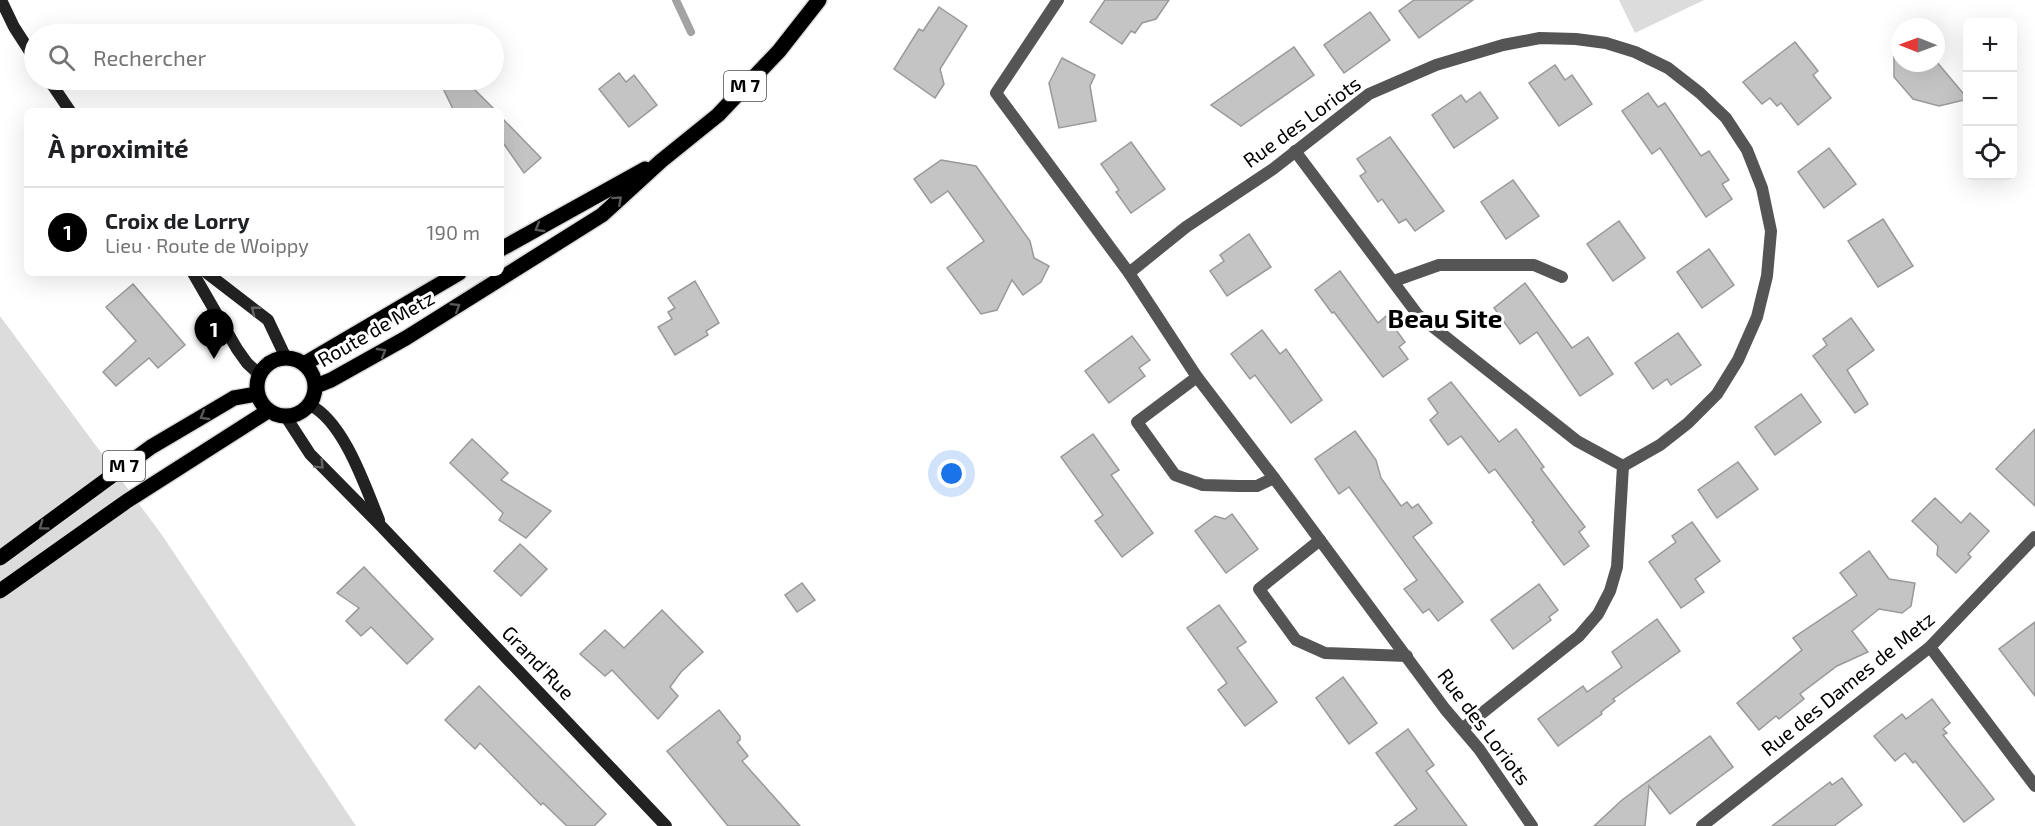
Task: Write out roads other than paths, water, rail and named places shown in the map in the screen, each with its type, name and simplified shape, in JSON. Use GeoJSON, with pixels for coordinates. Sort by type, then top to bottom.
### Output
{"type":"FeatureCollection","features":[{"type":"Feature","properties":{"kind":"main road","name":"Route de Metz"},"geometry":{"type":"LineString","coordinates":[[316,386],[406,338],[602,215],[661,161],[718,115],[779,51],[819,0]]}},
{"type":"Feature","properties":{"kind":"main road","name":"Route de Metz"},"geometry":{"type":"LineString","coordinates":[[504,247],[661,161]]}},
{"type":"Feature","properties":{"kind":"main road","name":"Route de Metz"},"geometry":{"type":"LineString","coordinates":[[304,364],[454,276]]}},
{"type":"Feature","properties":{"kind":"main road"},"geometry":{"type":"LineString","coordinates":[[286,358],[304,364],[310,370],[316,386],[315,396],[310,405],[304,411],[286,417],[277,416],[268,411],[261,404],[257,394],[257,384],[266,366],[276,360],[286,358]]}},
{"type":"Feature","properties":{"kind":"main road","name":"M 7"},"geometry":{"type":"LineString","coordinates":[[0,558],[150,447],[234,398],[257,394]]}},
{"type":"Feature","properties":{"kind":"main road","name":"M 7"},"geometry":{"type":"LineString","coordinates":[[0,591],[127,501],[268,411]]}},
{"type":"Feature","properties":{"kind":"street"},"geometry":{"type":"LineString","coordinates":[[1,0],[24,42]]}},
{"type":"Feature","properties":{"kind":"street","name":"Rue des Loriots"},"geometry":{"type":"LineString","coordinates":[[1058,0],[996,93],[1129,273],[1197,377],[1479,749],[1529,825]]}},
{"type":"Feature","properties":{"kind":"street","name":"Rue des Loriots"},"geometry":{"type":"LineString","coordinates":[[1129,273],[1186,227],[1273,169],[1369,94],[1436,65],[1503,45],[1540,38],[1606,43],[1635,52],[1668,68],[1700,93],[1726,118],[1748,150],[1762,188],[1771,231],[1767,276],[1757,317],[1738,360],[1717,394],[1688,423],[1660,445],[1623,466]]}},
{"type":"Feature","properties":{"kind":"street"},"geometry":{"type":"LineString","coordinates":[[56,90],[68,108]]}},
{"type":"Feature","properties":{"kind":"street"},"geometry":{"type":"LineString","coordinates":[[1295,151],[1418,315],[1578,441],[1623,466],[1617,567],[1610,591],[1598,614],[1579,636],[1462,729]]}},
{"type":"Feature","properties":{"kind":"street"},"geometry":{"type":"LineString","coordinates":[[1394,281],[1439,265],[1534,265],[1562,277]]}},
{"type":"Feature","properties":{"kind":"street"},"geometry":{"type":"LineString","coordinates":[[195,276],[242,356],[260,375]]}},
{"type":"Feature","properties":{"kind":"street"},"geometry":{"type":"LineString","coordinates":[[211,276],[268,320],[286,358]]}},
{"type":"Feature","properties":{"kind":"street"},"geometry":{"type":"LineString","coordinates":[[1197,377],[1137,422],[1175,475],[1203,485],[1257,486],[1274,478]]}},
{"type":"Feature","properties":{"kind":"street","name":"Grand'Rue"},"geometry":{"type":"LineString","coordinates":[[310,405],[319,409],[346,444],[382,527]]}},
{"type":"Feature","properties":{"kind":"street","name":"Grand'Rue"},"geometry":{"type":"LineString","coordinates":[[286,417],[310,454],[666,826]]}},
{"type":"Feature","properties":{"kind":"street","name":"Rue des Dames de Metz"},"geometry":{"type":"LineString","coordinates":[[1702,826],[1930,647],[2035,537]]}},
{"type":"Feature","properties":{"kind":"street"},"geometry":{"type":"LineString","coordinates":[[1320,540],[1259,589],[1296,640],[1325,653],[1407,656]]}},
{"type":"Feature","properties":{"kind":"street"},"geometry":{"type":"LineString","coordinates":[[1930,647],[2035,786]]}},
{"type":"Feature","properties":{"kind":"waterway"},"geometry":{"type":"LineString","coordinates":[[676,0],[691,32]]}},
{"type":"Feature","properties":{"kind":"place","name":"Croix de Lorry"},"geometry":{"type":"Point","coordinates":[214,359]}},
{"type":"Feature","properties":{"kind":"district","name":"Beau Site"},"geometry":{"type":"Point","coordinates":[1445,319]}}]}
